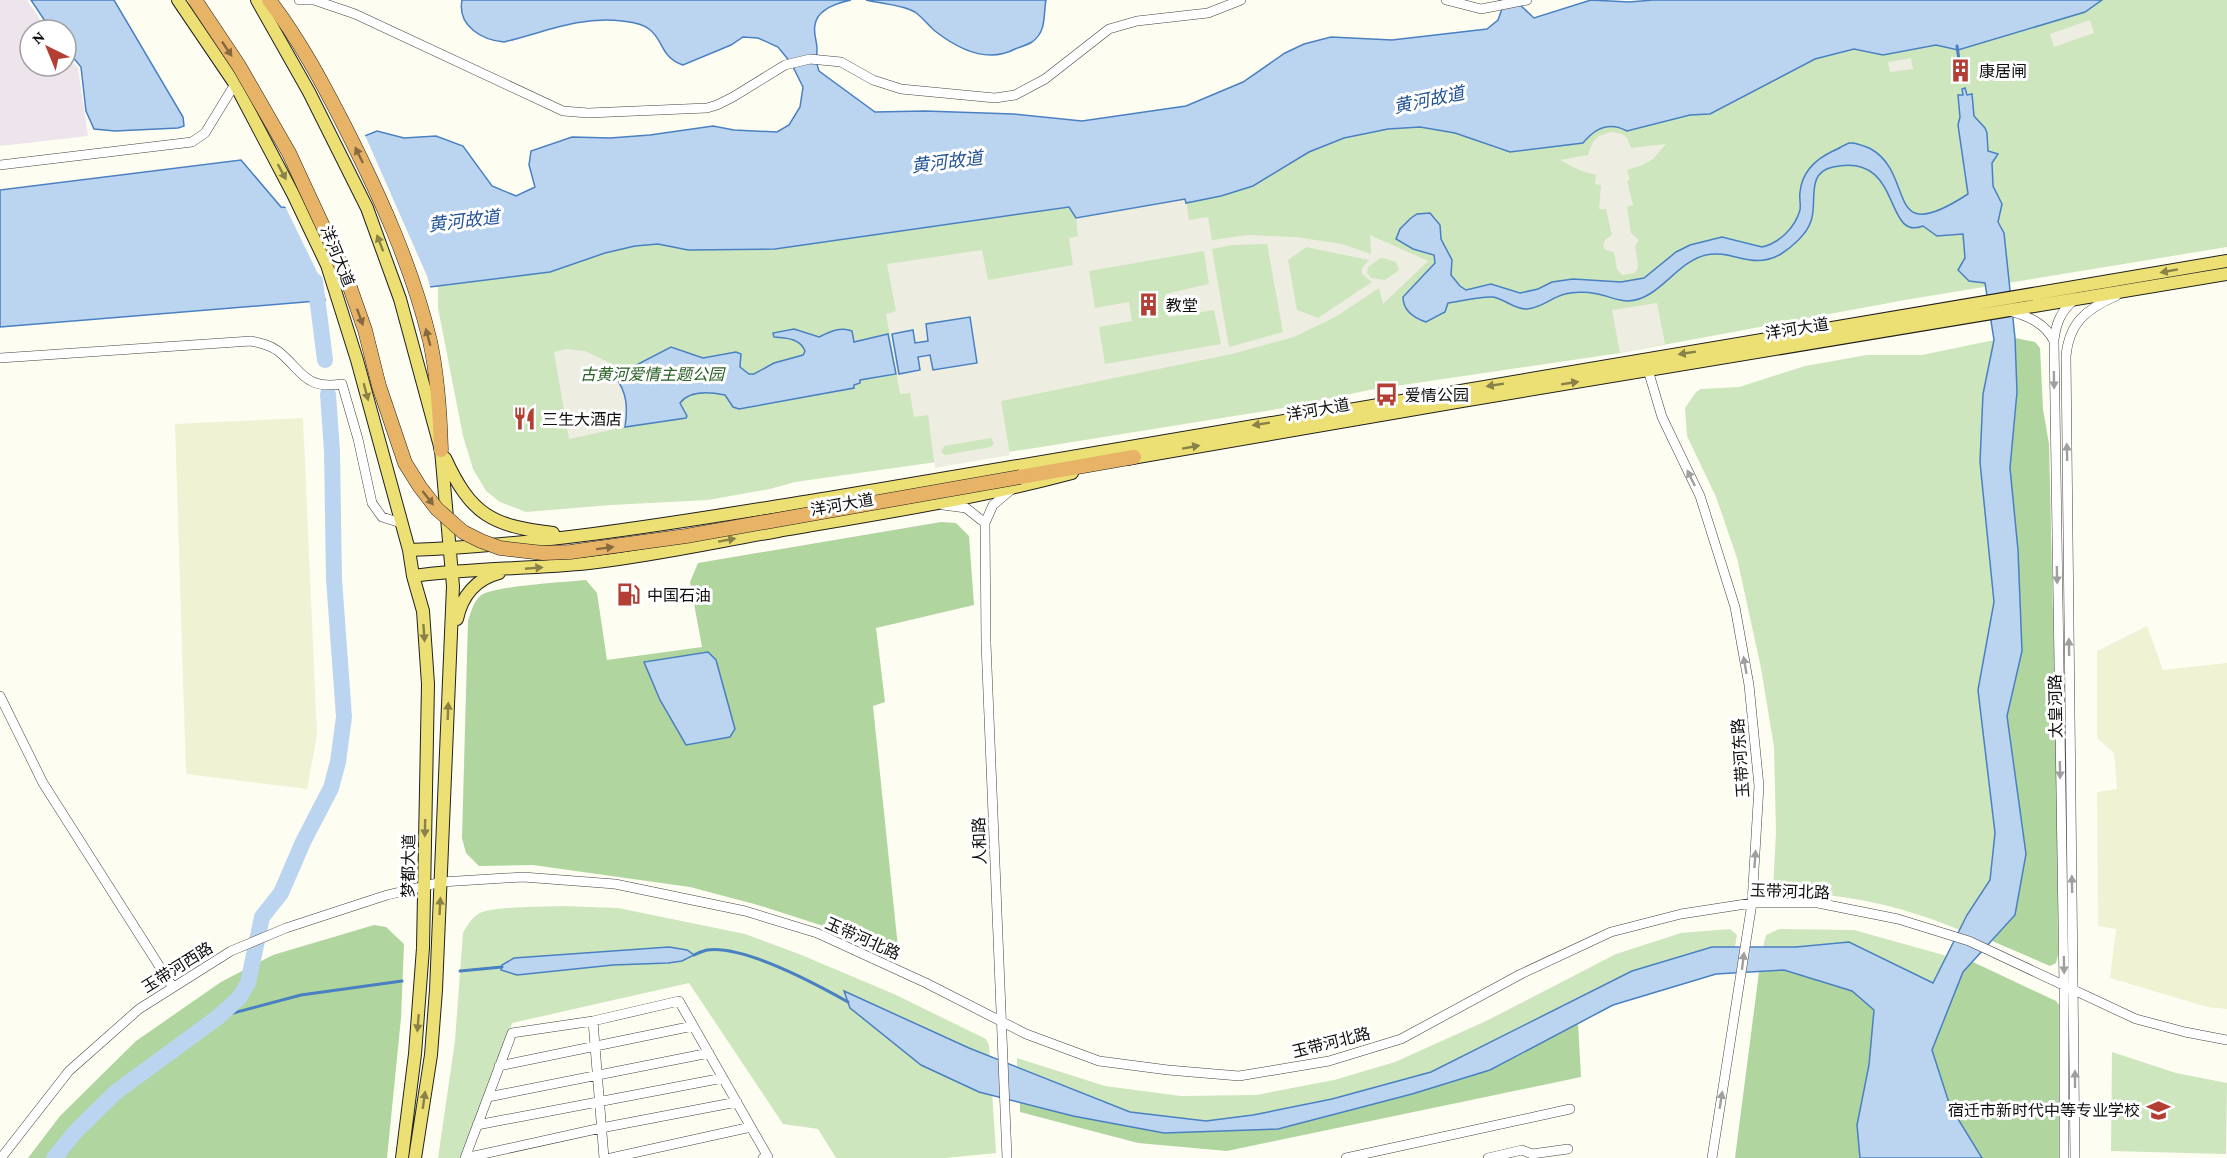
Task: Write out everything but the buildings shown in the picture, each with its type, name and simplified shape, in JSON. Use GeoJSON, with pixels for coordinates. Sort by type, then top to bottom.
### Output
{"type":"FeatureCollection","features":[{"type":"Feature","properties":{"kind":"highway"},"geometry":{"type":"LineString","coordinates":[[195,0],[239,66],[289,153],[346,276],[365,330],[405,463],[437,509],[463,532],[481,541],[501,548],[543,553],[570,552],[686,536],[1018,482],[1134,457]]}},
{"type":"Feature","properties":{"kind":"highway"},"geometry":{"type":"LineString","coordinates":[[269,0],[309,60],[359,155],[409,272],[430,341],[439,394],[441,450]]}},
{"type":"Feature","properties":{"kind":"main road","name":"洋河大道"},"geometry":{"type":"LineString","coordinates":[[178,0],[235,84],[294,194],[327,265],[357,360],[409,550],[413,576],[452,571],[512,570],[591,563],[926,506],[1018,482]]}},
{"type":"Feature","properties":{"kind":"main road"},"geometry":{"type":"LineString","coordinates":[[257,0],[301,78],[367,208],[393,280],[441,450],[452,571]]}},
{"type":"Feature","properties":{"kind":"main road","name":"洋河大道"},"geometry":{"type":"LineString","coordinates":[[409,550],[450,549],[575,536],[829,498],[1102,450],[2065,300],[2092,285],[2227,261]]}},
{"type":"Feature","properties":{"kind":"main road","name":"洋河大道"},"geometry":{"type":"LineString","coordinates":[[1134,457],[2227,274]]}},
{"type":"Feature","properties":{"kind":"main road"},"geometry":{"type":"LineString","coordinates":[[441,450],[463,492],[481,512],[498,522],[523,530],[575,536]]}},
{"type":"Feature","properties":{"kind":"main road"},"geometry":{"type":"LineString","coordinates":[[451,646],[460,605],[465,596],[472,588],[491,575],[512,570]]}},
{"type":"Feature","properties":{"kind":"main road","name":"梦都大道"},"geometry":{"type":"LineString","coordinates":[[416,1158],[431,1055],[441,882],[452,571]]}},
{"type":"Feature","properties":{"kind":"main road","name":"梦都大道"},"geometry":{"type":"LineString","coordinates":[[402,1158],[415,1054],[420,990],[428,684],[423,611],[413,576]]}},
{"type":"Feature","properties":{"kind":"street"},"geometry":{"type":"LineString","coordinates":[[299,0],[314,0],[355,14],[505,85],[563,111],[571,112],[707,108],[734,97],[785,65],[801,60],[823,59],[842,62],[873,80],[901,89],[995,98],[1015,95],[1045,79],[1108,29],[1137,21],[1208,13],[1241,0]]}},
{"type":"Feature","properties":{"kind":"street"},"geometry":{"type":"LineString","coordinates":[[1446,0],[1473,8],[1496,7],[1527,0]]}},
{"type":"Feature","properties":{"kind":"street"},"geometry":{"type":"LineString","coordinates":[[0,165],[192,142],[205,133],[235,84]]}},
{"type":"Feature","properties":{"kind":"street","name":"太皇河路"},"geometry":{"type":"LineString","coordinates":[[2075,1158],[2066,356],[2069,335],[2081,317],[2100,303],[2133,289]]}},
{"type":"Feature","properties":{"kind":"street"},"geometry":{"type":"LineString","coordinates":[[2065,300],[2066,356]]}},
{"type":"Feature","properties":{"kind":"street","name":"太皇河路"},"geometry":{"type":"LineString","coordinates":[[2064,1158],[2064,987],[2054,340],[2055,328],[2065,300]]}},
{"type":"Feature","properties":{"kind":"street"},"geometry":{"type":"LineString","coordinates":[[2004,310],[2030,317],[2050,333],[2054,340]]}},
{"type":"Feature","properties":{"kind":"street"},"geometry":{"type":"LineString","coordinates":[[0,358],[251,340],[263,343],[276,350],[305,379],[316,383],[342,384],[358,439],[372,503],[382,517],[401,523]]}},
{"type":"Feature","properties":{"kind":"street","name":"玉带河东路"},"geometry":{"type":"LineString","coordinates":[[1648,370],[1662,417],[1700,496],[1735,607],[1749,685],[1759,786],[1752,903],[1712,1158]]}},
{"type":"Feature","properties":{"kind":"street"},"geometry":{"type":"LineString","coordinates":[[926,506],[961,507],[985,523],[993,505],[1018,482]]}},
{"type":"Feature","properties":{"kind":"street","name":"人和路"},"geometry":{"type":"LineString","coordinates":[[985,523],[986,643],[1007,1158]]}},
{"type":"Feature","properties":{"kind":"street"},"geometry":{"type":"LineString","coordinates":[[0,696],[43,783],[172,986]]}},
{"type":"Feature","properties":{"kind":"street","name":"玉带河北路"},"geometry":{"type":"LineString","coordinates":[[424,886],[441,882],[523,877],[615,884],[745,911],[817,933],[926,983],[1026,1034],[1099,1061],[1239,1076],[1329,1060],[1401,1039],[1521,974],[1611,932],[1681,914],[1752,903],[1818,903],[1898,919],[1970,941],[2064,987],[2136,1018],[2185,1032],[2227,1040]]}},
{"type":"Feature","properties":{"kind":"street","name":"玉带河西路"},"geometry":{"type":"LineString","coordinates":[[1,1158],[69,1071],[139,1009],[172,986],[231,951],[286,928],[387,895],[424,886]]}},
{"type":"Feature","properties":{"kind":"street"},"geometry":{"type":"LineString","coordinates":[[465,1158],[512,1033],[593,1020],[679,1001],[768,1157],[763,1158]]}},
{"type":"Feature","properties":{"kind":"street"},"geometry":{"type":"LineString","coordinates":[[593,1020],[603,1158]]}},
{"type":"Feature","properties":{"kind":"street"},"geometry":{"type":"LineString","coordinates":[[499,1066],[693,1026]]}},
{"type":"Feature","properties":{"kind":"street"},"geometry":{"type":"LineString","coordinates":[[488,1097],[709,1053]]}},
{"type":"Feature","properties":{"kind":"street"},"geometry":{"type":"LineString","coordinates":[[477,1125],[723,1078]]}},
{"type":"Feature","properties":{"kind":"street"},"geometry":{"type":"LineString","coordinates":[[465,1158],[601,1128],[737,1102]]}},
{"type":"Feature","properties":{"kind":"street"},"geometry":{"type":"LineString","coordinates":[[1346,1158],[1379,1155],[1570,1109]]}},
{"type":"Feature","properties":{"kind":"street"},"geometry":{"type":"LineString","coordinates":[[611,1158],[751,1127]]}},
{"type":"Feature","properties":{"kind":"street"},"geometry":{"type":"LineString","coordinates":[[1488,1158],[1521,1150],[1532,1154],[1568,1149]]}},
{"type":"Feature","properties":{"kind":"shaded area"},"geometry":{"type":"Polygon","coordinates":[[[0,0],[27,0],[39,18],[18,18],[18,78],[78,78],[78,68],[88,136],[0,146],[0,0]]]}},
{"type":"Feature","properties":{"kind":"shaded area"},"geometry":{"type":"Polygon","coordinates":[[[2090,20],[2094,33],[2054,47],[2050,34],[2090,20]]]}},
{"type":"Feature","properties":{"kind":"shaded area"},"geometry":{"type":"Polygon","coordinates":[[[1911,58],[1913,69],[1890,72],[1888,62],[1911,58]]]}},
{"type":"Feature","properties":{"kind":"shaded area"},"geometry":{"type":"Polygon","coordinates":[[[1611,132],[1622,134],[1627,138],[1631,148],[1666,144],[1653,159],[1627,170],[1630,180],[1627,181],[1633,205],[1627,207],[1631,233],[1639,240],[1635,246],[1638,265],[1634,273],[1622,275],[1617,269],[1614,252],[1605,250],[1603,246],[1605,240],[1612,235],[1606,209],[1599,209],[1601,185],[1595,184],[1596,175],[1579,170],[1560,160],[1588,155],[1593,142],[1599,136],[1611,132]]]}},
{"type":"Feature","properties":{"kind":"shaded area"},"geometry":{"type":"Polygon","coordinates":[[[1186,199],[1189,220],[1208,217],[1212,240],[1248,235],[1296,237],[1342,244],[1371,254],[1370,235],[1428,261],[1383,304],[1379,288],[1337,316],[1294,337],[1232,354],[1001,401],[1010,455],[935,468],[928,415],[914,417],[910,393],[900,394],[886,314],[896,311],[887,264],[982,250],[988,280],[1073,265],[1069,238],[1078,236],[1076,218],[1186,199]],[[1267,244],[1233,245],[1212,249],[1229,347],[1283,332],[1267,244]],[[1306,247],[1288,260],[1297,310],[1318,318],[1372,282],[1362,274],[1362,268],[1369,260],[1306,247]],[[1204,251],[1089,271],[1095,308],[1129,302],[1132,321],[1099,327],[1105,364],[1221,344],[1214,310],[1168,317],[1165,294],[1209,284],[1204,251]],[[1383,258],[1368,267],[1367,273],[1371,278],[1385,280],[1399,270],[1396,262],[1383,258]],[[926,324],[928,341],[915,343],[918,357],[931,355],[934,370],[926,324]],[[991,438],[944,446],[941,452],[945,455],[991,447],[994,443],[991,438]]]}},
{"type":"Feature","properties":{"kind":"shaded area"},"geometry":{"type":"Polygon","coordinates":[[[1657,303],[1665,344],[1620,353],[1612,310],[1657,303]]]}},
{"type":"Feature","properties":{"kind":"shaded area"},"geometry":{"type":"Polygon","coordinates":[[[567,349],[585,351],[612,364],[628,403],[625,427],[569,439],[554,352],[567,349]]]}},
{"type":"Feature","properties":{"kind":"green space","name":"古黄河爱情主题公园"},"geometry":{"type":"Polygon","coordinates":[[[2102,0],[2227,0],[2227,247],[1905,300],[1620,353],[1369,390],[1290,407],[1035,448],[795,482],[708,500],[526,512],[500,502],[486,491],[473,469],[463,436],[438,308],[438,286],[550,272],[605,253],[635,246],[658,244],[688,250],[775,249],[1069,207],[1076,218],[1186,199],[1186,203],[1253,186],[1309,152],[1344,138],[1388,129],[1420,127],[1455,133],[1501,150],[1583,143],[1592,133],[1609,126],[1628,131],[1690,115],[1710,114],[1815,59],[1836,53],[1854,49],[1884,55],[1936,45],[1958,50],[2085,12],[2102,0]]]}},
{"type":"Feature","properties":{"kind":"green space"},"geometry":{"type":"Polygon","coordinates":[[[2015,338],[2035,342],[2040,348],[2043,409],[2049,444],[2057,781],[2058,955],[2056,963],[2050,966],[1992,941],[2015,915],[2026,854],[2007,716],[2022,651],[2018,550],[2010,468],[2017,397],[2015,338]]]}},
{"type":"Feature","properties":{"kind":"green space"},"geometry":{"type":"Polygon","coordinates":[[[1994,340],[1983,394],[1980,462],[1994,602],[1978,690],[1995,833],[1990,880],[1960,930],[1914,913],[1845,897],[1773,891],[1776,832],[1774,747],[1761,668],[1737,558],[1716,497],[1687,436],[1685,408],[1696,392],[1701,389],[1739,387],[1805,366],[1867,355],[1922,355],[1994,340]]]}},
{"type":"Feature","properties":{"kind":"green space"},"geometry":{"type":"Polygon","coordinates":[[[303,418],[317,735],[307,789],[186,774],[175,424],[303,418]]]}},
{"type":"Feature","properties":{"kind":"green space"},"geometry":{"type":"Polygon","coordinates":[[[941,522],[956,523],[969,536],[974,605],[876,628],[885,702],[873,706],[899,957],[839,931],[758,905],[690,887],[533,865],[479,866],[466,853],[462,838],[468,621],[480,596],[513,587],[586,580],[597,593],[607,660],[702,647],[690,582],[698,563],[941,522]]]}},
{"type":"Feature","properties":{"kind":"green space"},"geometry":{"type":"Polygon","coordinates":[[[2147,626],[2163,670],[2227,663],[2227,1009],[2207,1007],[2110,978],[2116,929],[2098,926],[2097,792],[2117,789],[2114,753],[2097,738],[2097,651],[2147,626]]]}},
{"type":"Feature","properties":{"kind":"green space"},"geometry":{"type":"Polygon","coordinates":[[[563,906],[618,908],[745,934],[894,994],[986,1039],[989,1045],[996,1153],[945,1158],[836,1158],[818,1129],[783,1124],[689,983],[512,1023],[460,1158],[438,1158],[455,1041],[463,933],[473,918],[485,911],[563,906]]]}},
{"type":"Feature","properties":{"kind":"green space"},"geometry":{"type":"Polygon","coordinates":[[[374,925],[386,927],[404,944],[401,1018],[387,1158],[28,1158],[60,1116],[136,1041],[221,982],[273,955],[374,925]]]}},
{"type":"Feature","properties":{"kind":"green space"},"geometry":{"type":"Polygon","coordinates":[[[1730,929],[1737,935],[1735,947],[1712,947],[1632,971],[1431,1072],[1332,1099],[1253,1115],[1206,1121],[1130,1112],[1017,1067],[1017,1058],[1105,1086],[1181,1096],[1256,1095],[1334,1080],[1395,1062],[1486,1021],[1616,954],[1681,933],[1730,929]]]}},
{"type":"Feature","properties":{"kind":"green space"},"geometry":{"type":"Polygon","coordinates":[[[1779,929],[1854,930],[1947,956],[1933,983],[1849,942],[1796,947],[1763,947],[1766,935],[1779,929]]]}},
{"type":"Feature","properties":{"kind":"green space"},"geometry":{"type":"Polygon","coordinates":[[[1973,962],[2056,1001],[2061,1008],[2061,1158],[1982,1158],[1950,1106],[1932,1050],[1963,972],[1973,962]]]}},
{"type":"Feature","properties":{"kind":"green space"},"geometry":{"type":"Polygon","coordinates":[[[1784,970],[1852,991],[1875,1010],[1869,1065],[1857,1125],[1860,1158],[1735,1158],[1759,972],[1784,970]]]}},
{"type":"Feature","properties":{"kind":"green space"},"geometry":{"type":"Polygon","coordinates":[[[1578,1023],[1581,1077],[1227,1151],[1138,1143],[1020,1112],[1020,1102],[1073,1116],[1278,1129],[1412,1094],[1490,1070],[1578,1023]]]}},
{"type":"Feature","properties":{"kind":"green space","name":"宿迁市新时代中等专业学校"},"geometry":{"type":"Polygon","coordinates":[[[2112,1052],[2176,1073],[2227,1083],[2226,1154],[2111,1151],[2112,1052]]]}},
{"type":"Feature","properties":{"kind":"water"},"geometry":{"type":"Polygon","coordinates":[[[31,0],[114,0],[183,117],[184,126],[115,131],[94,129],[86,111],[81,67],[78,63],[78,18],[43,18],[31,0]]]}},
{"type":"Feature","properties":{"kind":"water","name":"黄河故道"},"geometry":{"type":"Polygon","coordinates":[[[462,0],[851,0],[828,8],[817,19],[814,31],[817,65],[819,71],[875,112],[1013,114],[1082,121],[1186,106],[1243,82],[1285,53],[1304,44],[1331,37],[1392,40],[1487,29],[1498,20],[1503,6],[1499,0],[1519,0],[1518,3],[1534,18],[1591,0],[1629,2],[1653,0],[2102,0],[2085,12],[1958,50],[1936,45],[1883,55],[1854,49],[1815,59],[1710,114],[1690,115],[1627,131],[1608,126],[1592,133],[1583,143],[1510,152],[1455,133],[1420,127],[1388,129],[1344,138],[1309,152],[1253,186],[1221,196],[1186,203],[1185,199],[1076,218],[1069,207],[775,249],[688,250],[658,244],[635,246],[605,253],[550,272],[317,301],[0,327],[0,190],[241,160],[281,207],[333,211],[342,145],[377,131],[404,138],[436,136],[463,146],[492,186],[516,196],[535,187],[529,165],[531,151],[572,137],[610,138],[650,135],[713,126],[734,130],[777,132],[789,125],[800,107],[803,87],[791,63],[778,47],[758,38],[743,37],[731,45],[683,65],[670,58],[649,29],[629,22],[606,20],[577,23],[504,42],[496,41],[480,35],[467,24],[461,9],[462,0]]]}},
{"type":"Feature","properties":{"kind":"water"},"geometry":{"type":"Polygon","coordinates":[[[866,0],[1046,0],[1044,23],[1037,38],[1026,45],[1004,53],[983,55],[953,44],[909,9],[866,0]]]}},
{"type":"Feature","properties":{"kind":"water"},"geometry":{"type":"Polygon","coordinates":[[[1965,88],[1967,95],[1972,94],[1974,116],[1987,133],[1988,151],[1998,154],[1992,163],[1993,186],[2002,204],[1998,222],[2004,233],[2015,338],[2017,392],[2010,468],[2018,550],[2022,651],[2007,716],[2026,854],[2015,915],[1963,972],[1932,1050],[1950,1106],[1982,1158],[1860,1158],[1857,1125],[1869,1065],[1874,1010],[1852,991],[1784,970],[1716,974],[1613,1005],[1490,1070],[1412,1094],[1278,1129],[1164,1133],[1073,1116],[979,1092],[921,1065],[850,1008],[844,991],[969,1048],[1130,1112],[1206,1121],[1253,1115],[1332,1099],[1431,1072],[1632,971],[1712,947],[1796,947],[1849,942],[1933,983],[1967,915],[1990,880],[1995,833],[1978,690],[1994,602],[1980,462],[1983,394],[1994,340],[1985,283],[1969,281],[1958,270],[1965,258],[1963,234],[1937,236],[1923,226],[1911,227],[1902,221],[1882,183],[1871,172],[1855,166],[1833,167],[1824,170],[1816,182],[1813,213],[1806,231],[1790,248],[1770,259],[1751,260],[1716,254],[1706,255],[1695,259],[1658,288],[1639,299],[1625,301],[1593,293],[1574,292],[1560,295],[1537,307],[1527,309],[1518,308],[1497,298],[1483,297],[1448,303],[1445,312],[1426,322],[1410,313],[1403,302],[1403,297],[1435,263],[1434,255],[1413,249],[1396,239],[1400,229],[1411,218],[1417,214],[1430,213],[1440,225],[1441,239],[1452,260],[1451,275],[1466,290],[1491,284],[1520,293],[1538,289],[1552,282],[1573,279],[1621,282],[1644,278],[1676,252],[1690,245],[1722,237],[1762,247],[1774,242],[1786,234],[1798,217],[1801,185],[1807,172],[1827,154],[1852,143],[1871,149],[1885,161],[1904,202],[1912,211],[1923,214],[1941,209],[1968,194],[1958,125],[1960,117],[1958,95],[1963,95],[1962,89],[1965,88]]]}},
{"type":"Feature","properties":{"kind":"water"},"geometry":{"type":"Polygon","coordinates":[[[970,317],[977,363],[933,370],[930,355],[918,357],[920,370],[899,374],[892,334],[913,330],[915,343],[928,341],[926,324],[970,317]]]}},
{"type":"Feature","properties":{"kind":"water"},"geometry":{"type":"Polygon","coordinates":[[[794,329],[819,337],[844,329],[852,331],[854,342],[888,334],[896,374],[860,380],[854,388],[739,409],[733,407],[725,395],[707,393],[689,395],[680,403],[686,418],[625,427],[626,400],[615,376],[671,347],[703,358],[736,352],[741,354],[740,367],[749,374],[754,374],[774,363],[803,355],[805,351],[800,343],[788,338],[774,337],[773,333],[794,329]]]}},
{"type":"Feature","properties":{"kind":"water"},"geometry":{"type":"Polygon","coordinates":[[[708,652],[716,660],[735,729],[730,737],[686,745],[660,700],[644,662],[708,652]]]}},
{"type":"Feature","properties":{"kind":"water"},"geometry":{"type":"Polygon","coordinates":[[[669,947],[687,950],[694,955],[682,961],[668,963],[613,965],[517,975],[501,970],[502,965],[514,958],[669,947]]]}},
{"type":"Feature","properties":{"kind":"pier"},"geometry":{"type":"Polygon","coordinates":[[[364,133],[427,276],[431,290],[327,303],[320,278],[284,204],[329,208],[310,168],[314,150],[364,133]]]}},
{"type":"Feature","properties":{"kind":"waterway"},"geometry":{"type":"LineString","coordinates":[[1957,46],[1960,67]]}},
{"type":"Feature","properties":{"kind":"waterway"},"geometry":{"type":"LineString","coordinates":[[315,281],[325,360]]}},
{"type":"Feature","properties":{"kind":"waterway"},"geometry":{"type":"LineString","coordinates":[[54,1158],[76,1131],[116,1092],[218,1017],[239,998],[248,983],[262,917],[281,893],[303,842],[331,788],[338,762],[344,717],[334,579],[332,451],[328,394]]}},
{"type":"Feature","properties":{"kind":"waterway"},"geometry":{"type":"LineString","coordinates":[[694,955],[707,950],[740,953],[779,967],[848,1002]]}},
{"type":"Feature","properties":{"kind":"waterway"},"geometry":{"type":"LineString","coordinates":[[460,971],[502,967]]}},
{"type":"Feature","properties":{"kind":"waterway"},"geometry":{"type":"LineString","coordinates":[[218,1017],[301,995],[402,981]]}},
{"type":"Feature","properties":{"kind":"place","name":"康居闸"},"geometry":{"type":"Point","coordinates":[1961,71]}},
{"type":"Feature","properties":{"kind":"place","name":"教堂"},"geometry":{"type":"Point","coordinates":[1148,305]}},
{"type":"Feature","properties":{"kind":"place","name":"爱情公园"},"geometry":{"type":"Point","coordinates":[1387,395]}},
{"type":"Feature","properties":{"kind":"place","name":"三生大酒店"},"geometry":{"type":"Point","coordinates":[524,419]}},
{"type":"Feature","properties":{"kind":"place","name":"中国石油"},"geometry":{"type":"Point","coordinates":[629,595]}},
{"type":"Feature","properties":{"kind":"place","name":"宿迁市新时代中等专业学校"},"geometry":{"type":"Point","coordinates":[2158,1110]}}]}
